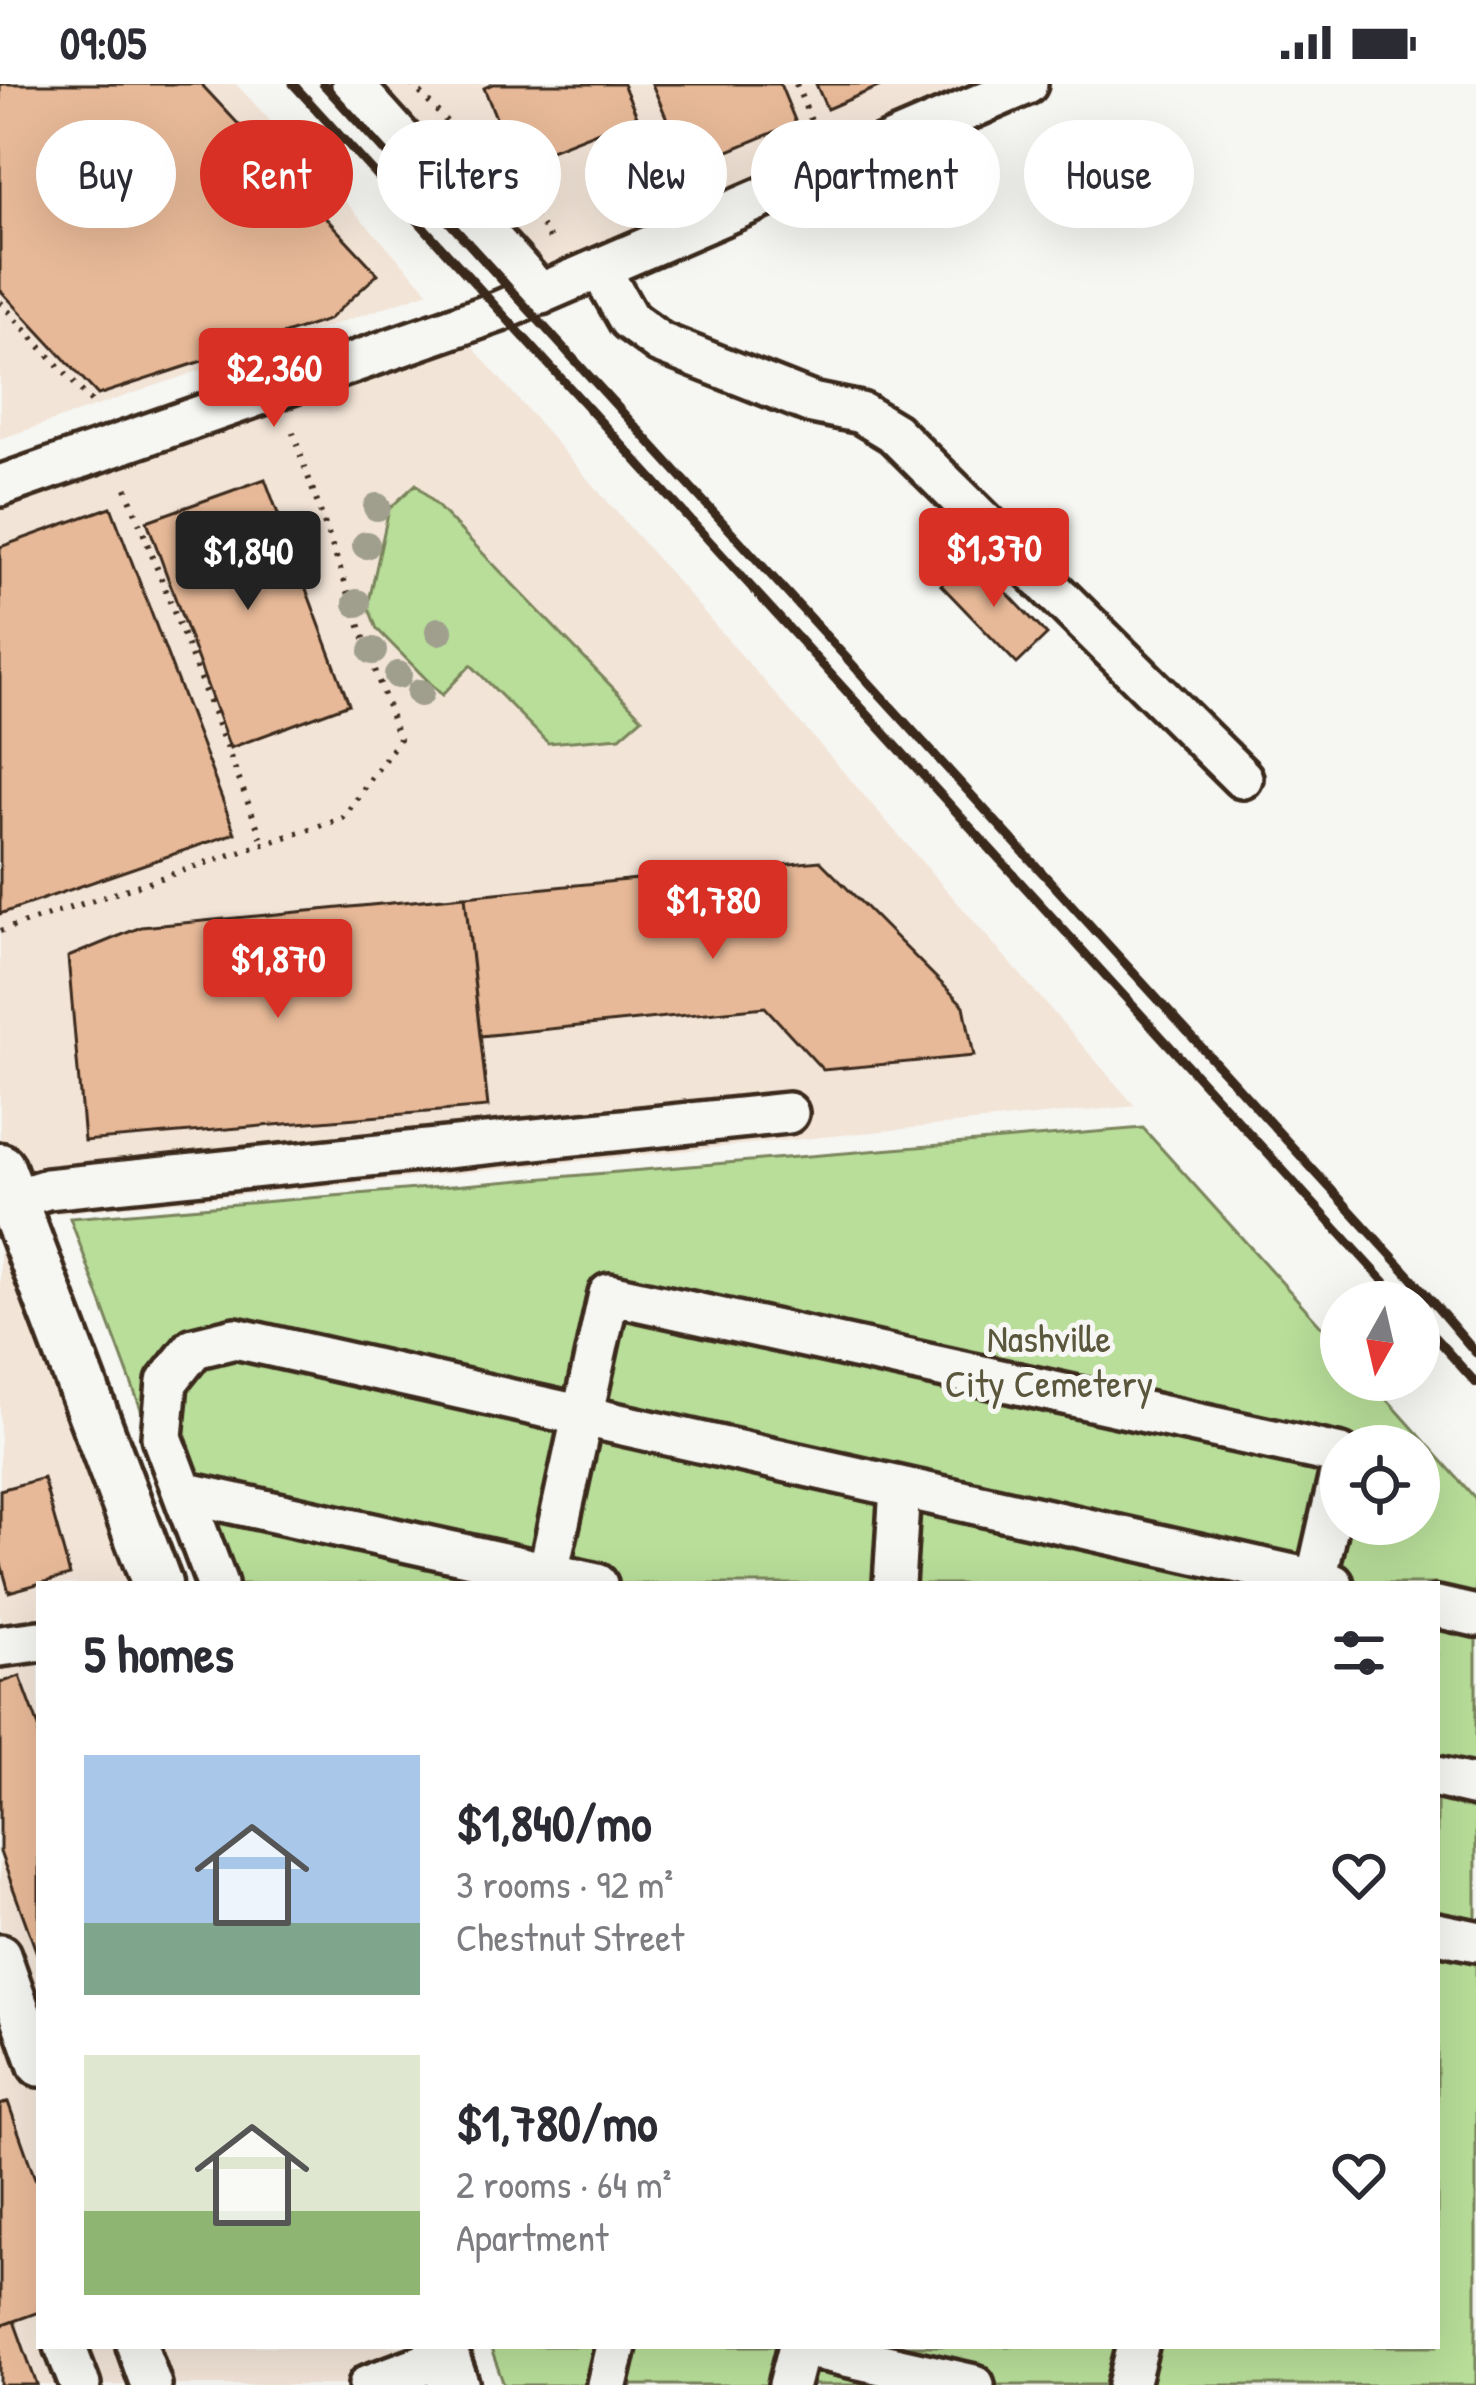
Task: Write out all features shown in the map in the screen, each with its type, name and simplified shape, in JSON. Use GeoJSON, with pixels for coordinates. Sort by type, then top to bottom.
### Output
{"type":"FeatureCollection","features":[{"type":"Feature","properties":{"kind":"main road"},"geometry":{"type":"LineString","coordinates":[[6,1184],[156,1581]]}},
{"type":"Feature","properties":{"kind":"street"},"geometry":{"type":"LineString","coordinates":[[352,84],[541,294]]}},
{"type":"Feature","properties":{"kind":"street"},"geometry":{"type":"LineString","coordinates":[[0,486],[541,294],[1027,84]]}},
{"type":"Feature","properties":{"kind":"street"},"geometry":{"type":"LineString","coordinates":[[600,269],[629,320],[660,343],[812,403],[861,413],[894,433],[1242,778]]}},
{"type":"Feature","properties":{"kind":"street"},"geometry":{"type":"LineString","coordinates":[[6,1184],[47,1189],[788,1114]]}},
{"type":"Feature","properties":{"kind":"street"},"geometry":{"type":"LineString","coordinates":[[548,1573],[609,1294],[1320,1450]]}},
{"type":"Feature","properties":{"kind":"street"},"geometry":{"type":"LineString","coordinates":[[216,1581],[162,1438],[167,1382],[194,1348],[235,1338],[1312,1581]]}},
{"type":"Feature","properties":{"kind":"street"},"geometry":{"type":"LineString","coordinates":[[894,1581],[900,1487]]}},
{"type":"Feature","properties":{"kind":"street"},"geometry":{"type":"LineString","coordinates":[[182,1492],[584,1581]]}},
{"type":"Feature","properties":{"kind":"street"},"geometry":{"type":"LineString","coordinates":[[1321,1581],[1328,1545]]}},
{"type":"Feature","properties":{"kind":"street"},"geometry":{"type":"LineString","coordinates":[[1440,1608],[1476,1616]]}},
{"type":"Feature","properties":{"kind":"street"},"geometry":{"type":"LineString","coordinates":[[0,1646],[36,1641]]}},
{"type":"Feature","properties":{"kind":"street"},"geometry":{"type":"LineString","coordinates":[[1440,1779],[1476,1786]]}},
{"type":"Feature","properties":{"kind":"street"},"geometry":{"type":"LineString","coordinates":[[1440,1934],[1476,1941]]}},
{"type":"Feature","properties":{"kind":"street"},"geometry":{"type":"LineString","coordinates":[[0,1955],[36,2057]]}},
{"type":"Feature","properties":{"kind":"street"},"geometry":{"type":"LineString","coordinates":[[66,2349],[80,2385]]}},
{"type":"Feature","properties":{"kind":"street"},"geometry":{"type":"LineString","coordinates":[[138,2349],[151,2385]]}},
{"type":"Feature","properties":{"kind":"street"},"geometry":{"type":"LineString","coordinates":[[607,2385],[615,2349]]}},
{"type":"Feature","properties":{"kind":"street"},"geometry":{"type":"LineString","coordinates":[[789,2385],[799,2349]]}},
{"type":"Feature","properties":{"kind":"street"},"geometry":{"type":"LineString","coordinates":[[813,2349],[958,2383]]}},
{"type":"Feature","properties":{"kind":"street"},"geometry":{"type":"LineString","coordinates":[[1128,2385],[1137,2349]]}},
{"type":"Feature","properties":{"kind":"street"},"geometry":{"type":"LineString","coordinates":[[369,2385],[446,2362]]}},
{"type":"Feature","properties":{"kind":"path"},"geometry":{"type":"LineString","coordinates":[[412,84],[544,228],[552,243]]}},
{"type":"Feature","properties":{"kind":"path"},"geometry":{"type":"LineString","coordinates":[[796,84],[811,120]]}},
{"type":"Feature","properties":{"kind":"path"},"geometry":{"type":"LineString","coordinates":[[0,302],[95,406]]}},
{"type":"Feature","properties":{"kind":"path"},"geometry":{"type":"LineString","coordinates":[[0,931],[343,818],[400,739],[292,430]]}},
{"type":"Feature","properties":{"kind":"path"},"geometry":{"type":"LineString","coordinates":[[126,488],[265,844]]}},
{"type":"Feature","properties":{"kind":"shaded area"},"geometry":{"type":"Polygon","coordinates":[[[0,84],[236,84],[269,120],[200,120],[200,228],[353,228],[353,210],[429,292],[0,439],[0,84]]]}},
{"type":"Feature","properties":{"kind":"shaded area"},"geometry":{"type":"Polygon","coordinates":[[[352,84],[1027,84],[944,120],[751,120],[751,203],[727,214],[727,120],[585,120],[585,228],[694,228],[541,294],[482,228],[561,228],[561,120],[384,120],[352,84]]]}},
{"type":"Feature","properties":{"kind":"shaded area"},"geometry":{"type":"Polygon","coordinates":[[[455,327],[1135,1106],[18,1217],[156,1581],[36,1581],[36,2349],[441,2349],[454,2385],[0,2385],[0,486],[455,327]]]}},
{"type":"Feature","properties":{"kind":"green space"},"geometry":{"type":"Polygon","coordinates":[[[416,484],[642,718],[620,737],[548,743],[471,665],[442,695],[377,629],[368,606],[389,509],[416,484]]]}},
{"type":"Feature","properties":{"kind":"green space","name":"Nashville City Cemetery"},"geometry":{"type":"Polygon","coordinates":[[[1143,1128],[1320,1325],[1320,1401],[1389,1401],[1410,1425],[1320,1425],[1320,1545],[1440,1545],[1440,1459],[1476,1499],[1476,2385],[504,2385],[491,2349],[1440,2349],[1440,1581],[205,1581],[70,1218],[1143,1128]]]}},
{"type":"Feature","properties":{"kind":"building"},"geometry":{"type":"Polygon","coordinates":[[[0,84],[201,84],[235,120],[200,120],[200,228],[335,228],[378,274],[328,320],[98,395],[0,290],[0,84]]]}},
{"type":"Feature","properties":{"kind":"building"},"geometry":{"type":"Polygon","coordinates":[[[493,84],[623,84],[637,116],[585,120],[585,136],[561,146],[561,120],[497,120],[484,88],[493,84]]]}},
{"type":"Feature","properties":{"kind":"building"},"geometry":{"type":"Polygon","coordinates":[[[652,84],[780,84],[795,120],[751,120],[751,142],[727,152],[727,120],[667,120],[652,84]]]}},
{"type":"Feature","properties":{"kind":"building"},"geometry":{"type":"Polygon","coordinates":[[[816,84],[885,84],[827,109],[816,84]]]}},
{"type":"Feature","properties":{"kind":"building"},"geometry":{"type":"Polygon","coordinates":[[[265,479],[349,704],[230,748],[147,521],[265,479]]]}},
{"type":"Feature","properties":{"kind":"building"},"geometry":{"type":"Polygon","coordinates":[[[111,507],[235,833],[0,914],[0,547],[111,507]]]}},
{"type":"Feature","properties":{"kind":"building"},"geometry":{"type":"Polygon","coordinates":[[[972,556],[1047,635],[1017,664],[941,585],[972,556]]]}},
{"type":"Feature","properties":{"kind":"building"},"geometry":{"type":"Polygon","coordinates":[[[820,861],[964,1006],[974,1056],[823,1070],[765,1007],[480,1036],[465,896],[820,861]]]}},
{"type":"Feature","properties":{"kind":"building"},"geometry":{"type":"Polygon","coordinates":[[[465,896],[488,1107],[84,1141],[68,957],[141,927],[465,896]]]}},
{"type":"Feature","properties":{"kind":"building"},"geometry":{"type":"Polygon","coordinates":[[[43,1478],[70,1575],[9,1592],[0,1560],[0,1490],[43,1478]]]}},
{"type":"Feature","properties":{"kind":"building"},"geometry":{"type":"Polygon","coordinates":[[[20,1676],[36,1719],[36,1951],[0,1852],[0,1683],[20,1676]]]}},
{"type":"Feature","properties":{"kind":"building"},"geometry":{"type":"Polygon","coordinates":[[[8,2102],[36,2181],[36,2313],[0,2326],[0,2105],[8,2102]]]}},
{"type":"Feature","properties":{"kind":"building"},"geometry":{"type":"Polygon","coordinates":[[[14,2321],[37,2385],[0,2385],[0,2326],[14,2321]]]}},
{"type":"Feature","properties":{"kind":"railway"},"geometry":{"type":"LineString","coordinates":[[293,84],[1384,1281]]}},
{"type":"Feature","properties":{"kind":"railway"},"geometry":{"type":"LineString","coordinates":[[323,84],[1476,1353]]}},
{"type":"Feature","properties":{"kind":"railway"},"geometry":{"type":"LineString","coordinates":[[1440,1343],[1476,1383]]}}]}
